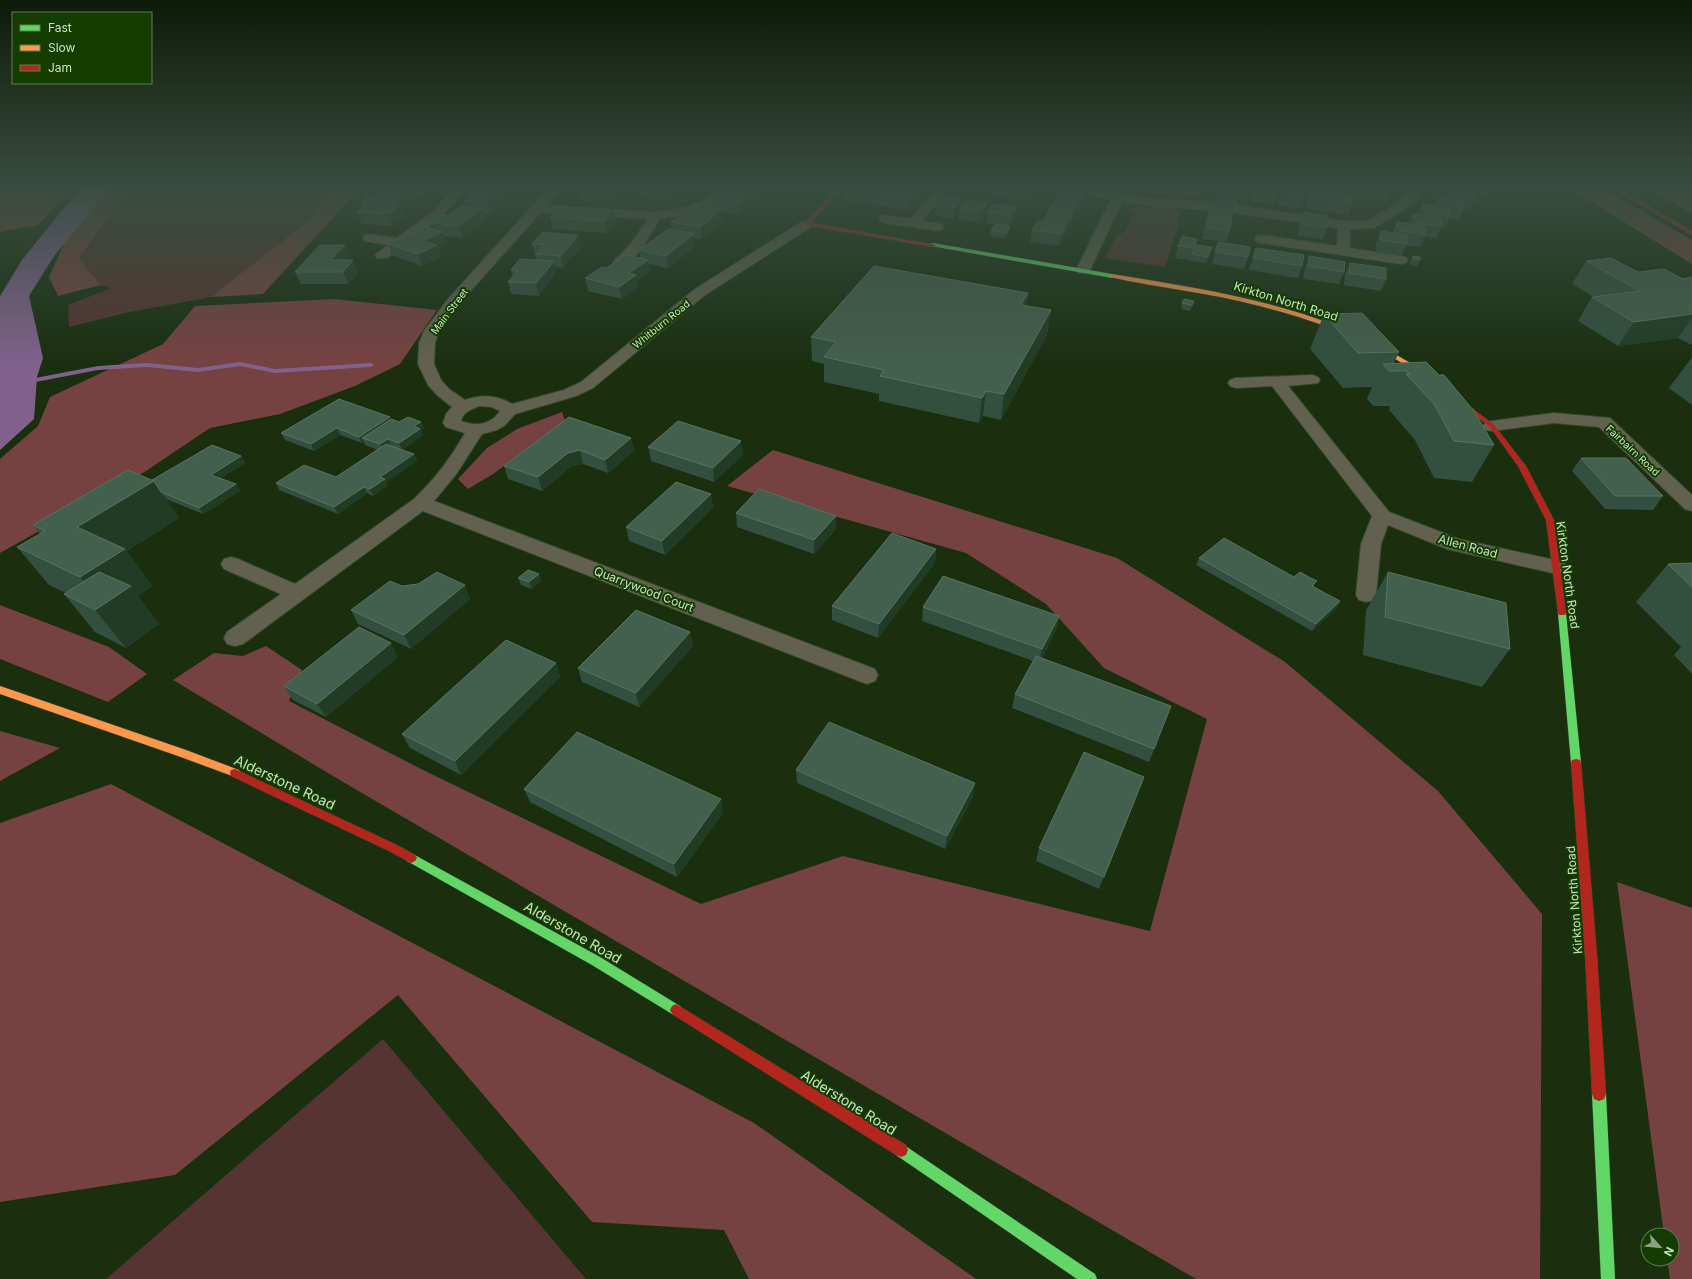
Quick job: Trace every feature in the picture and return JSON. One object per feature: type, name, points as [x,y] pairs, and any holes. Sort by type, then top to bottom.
[{"type":"main road","name":"Kirkton North Road","points":[[931,245],[1226,295],[1273,307],[1318,321],[1360,338],[1393,355],[1438,382],[1492,426],[1522,466],[1550,520],[1568,661],[1591,954],[1608,1279]]},
{"type":"main road","name":"Alderstone Road","points":[[0,690],[182,753],[245,777],[393,848],[616,973],[875,1133],[1090,1279]]},
{"type":"street","points":[[382,254],[394,245]]},
{"type":"street","name":"Main Street","points":[[463,407],[443,392],[434,382],[426,364],[427,343],[432,331],[453,302],[505,245]]},
{"type":"street","points":[[620,262],[638,245]]},
{"type":"street","name":"Whitburn Road","points":[[509,410],[570,393],[587,385],[700,292],[774,245]]},
{"type":"street","points":[[1083,270],[1095,245]]},
{"type":"street","points":[[1300,245],[1401,260]]},
{"type":"street","points":[[1343,245],[1343,251]]},
{"type":"street","points":[[615,248],[634,250]]},
{"type":"street","points":[[1236,383],[1312,380]]},
{"type":"street","points":[[1276,381],[1382,516],[1371,544],[1366,595]]},
{"type":"street","points":[[478,401],[492,401],[503,404],[509,410],[505,418],[491,427],[475,431],[461,428],[452,423],[454,414],[463,407],[478,401]]},
{"type":"street","name":"Fairbairn Road","points":[[1492,426],[1554,418],[1604,422],[1692,505]]},
{"type":"street","points":[[235,638],[421,503],[437,487],[459,459],[475,431]]},
{"type":"street","name":"Quarrywood Court","points":[[421,503],[868,675]]},
{"type":"street","name":"Allen Road","points":[[1382,516],[1454,544],[1557,567]]},
{"type":"street","points":[[232,564],[297,593]]},
{"type":"shaded area","points":[[34,245],[63,245],[54,256],[29,296],[43,358],[37,377],[34,419],[0,450],[0,296],[22,260]]},
{"type":"shaded area","points":[[64,245],[89,245],[79,259],[101,285],[58,296],[49,277]]},
{"type":"shaded area","points":[[89,245],[278,245],[212,297],[129,312],[69,327],[68,305],[111,288],[101,285],[79,260]]},
{"type":"shaded area","points":[[278,245],[308,245],[263,294],[212,297]]},
{"type":"shaded area","points":[[1112,245],[1172,245],[1165,267],[1105,258]]},
{"type":"shaded area","points":[[1661,245],[1692,245],[1692,264]]},
{"type":"shaded area","points":[[334,299],[437,310],[400,364],[355,386],[280,414],[210,428],[146,471],[0,553],[0,459],[38,426],[50,397],[163,344],[195,306]]},
{"type":"shaded area","points":[[562,412],[565,421],[493,474],[468,489],[458,479],[487,448],[517,429]]},
{"type":"shaded area","points":[[773,450],[1117,558],[1285,662],[1438,791],[1542,914],[1540,1279],[1196,1279],[343,782],[173,680],[214,653],[243,656],[266,646],[302,670],[289,701],[423,770],[701,904],[843,856],[1150,931],[1207,719],[1104,668],[1046,604],[966,553],[727,486]]},
{"type":"shaded area","points":[[0,605],[109,647],[147,674],[108,702],[0,659]]},
{"type":"shaded area","points":[[0,731],[60,748],[0,781]]},
{"type":"shaded area","points":[[111,784],[754,1123],[976,1279],[749,1279],[724,1230],[592,1222],[398,995],[175,1175],[0,1202],[0,823]]},
{"type":"shaded area","points":[[1617,882],[1692,908],[1692,1279],[1670,1279],[1668,1267],[1680,1267],[1680,1227],[1663,1227]]},
{"type":"shaded area","points":[[383,1039],[586,1279],[106,1279]]},
{"type":"building","points":[[320,245],[345,245],[331,260],[353,260],[343,272],[295,272]]},
{"type":"building","points":[[390,245],[437,245],[418,254]]},
{"type":"building","points":[[540,245],[570,245],[561,256],[536,254],[544,245]]},
{"type":"building","points":[[646,245],[680,245],[666,256],[639,250]]},
{"type":"building","points":[[1179,245],[1195,245],[1194,248],[1178,246]]},
{"type":"building","points":[[1196,245],[1212,247],[1208,257],[1192,254]]},
{"type":"building","points":[[1217,245],[1235,245],[1250,247],[1248,257],[1215,252]]},
{"type":"building","points":[[1256,248],[1304,255],[1302,266],[1253,258]]},
{"type":"building","points":[[626,255],[648,260],[629,273],[636,275],[619,287],[585,278],[602,267],[606,268]]},
{"type":"building","points":[[1309,256],[1345,262],[1344,272],[1308,266]]},
{"type":"building","points":[[1413,256],[1420,257],[1420,260],[1413,259]]},
{"type":"building","points":[[1611,258],[1638,272],[1664,269],[1683,279],[1692,277],[1692,314],[1634,322],[1592,297],[1640,291],[1586,261]]},
{"type":"building","points":[[520,259],[554,261],[536,283],[508,282],[518,270],[511,270]]},
{"type":"building","points":[[1350,263],[1386,268],[1386,279],[1349,273]]},
{"type":"building","points":[[874,266],[1028,293],[1021,305],[1051,310],[1004,394],[986,391],[982,398],[880,376],[884,370],[824,357],[836,342],[811,337]]},
{"type":"building","points":[[1184,299],[1194,301],[1192,305],[1182,303]]},
{"type":"building","points":[[1362,313],[1399,352],[1358,353],[1324,314]]},
{"type":"building","points":[[1426,362],[1439,375],[1444,375],[1474,411],[1494,445],[1454,441],[1434,404],[1406,374],[1410,374],[1406,371],[1389,371],[1383,364]]},
{"type":"building","points":[[339,399],[390,417],[359,437],[337,428],[311,444],[281,433]]},
{"type":"building","points":[[408,417],[421,422],[414,426],[420,429],[399,443],[388,439],[380,444],[362,438],[391,419],[399,422]]},
{"type":"building","points":[[569,417],[631,438],[605,460],[580,450],[568,453],[538,477],[504,466]]},
{"type":"building","points":[[678,421],[741,441],[713,468],[648,447]]},
{"type":"building","points":[[386,444],[414,454],[380,477],[385,479],[370,489],[364,487],[334,507],[276,483],[304,465],[336,477]]},
{"type":"building","points":[[212,445],[241,456],[211,475],[236,484],[199,508],[161,492],[152,480]]},
{"type":"building","points":[[1581,458],[1626,458],[1663,496],[1615,496]]},
{"type":"building","points":[[128,470],[154,481],[77,527],[125,549],[80,577],[17,547],[45,531],[33,525]]},
{"type":"building","points":[[676,482],[711,494],[662,541],[626,527]]},
{"type":"building","points":[[759,489],[836,516],[814,540],[736,513]]},
{"type":"building","points":[[892,533],[936,549],[879,624],[832,606]]},
{"type":"building","points":[[1224,538],[1294,577],[1300,572],[1317,581],[1312,586],[1340,601],[1316,624],[1199,558]]},
{"type":"building","points":[[1692,563],[1692,587],[1668,564]]},
{"type":"building","points":[[528,570],[539,574],[529,582],[518,578]]},
{"type":"building","points":[[99,572],[131,586],[95,610],[64,594]]},
{"type":"building","points":[[437,572],[465,585],[404,635],[351,610],[390,581],[402,586],[418,584]]},
{"type":"building","points":[[1388,572],[1506,603],[1510,649],[1385,617]]},
{"type":"building","points":[[943,576],[1059,616],[1042,649],[923,607]]},
{"type":"building","points":[[636,610],[690,632],[636,693],[578,668]]},
{"type":"building","points":[[359,627],[391,643],[317,704],[284,686]]},
{"type":"building","points":[[506,640],[556,663],[455,761],[402,734]]},
{"type":"building","points":[[1036,656],[1171,706],[1154,749],[1015,694]]},
{"type":"building","points":[[829,722],[975,783],[947,836],[796,770]]},
{"type":"building","points":[[577,732],[721,799],[674,864],[524,789]]},
{"type":"building","points":[[1084,752],[1144,777],[1104,877],[1039,848]]},
{"type":"waterway","points":[[25,382],[98,368],[147,365],[198,370],[240,364],[275,371],[371,365]]},
{"type":"traffic: fast","points":[[933,245],[1112,276]]},
{"type":"traffic: fast","points":[[1562,613],[1576,763]]},
{"type":"traffic: fast","points":[[411,858],[596,961],[676,1010]]},
{"type":"traffic: fast","points":[[1599,1094],[1608,1279]]},
{"type":"traffic: fast","points":[[901,1150],[1090,1279]]},
{"type":"traffic: slow","points":[[1112,276],[1207,292],[1268,306],[1299,315],[1369,342],[1433,380]]},
{"type":"traffic: slow","points":[[0,690],[182,753],[235,773]]},
{"type":"traffic: jam","points":[[1433,380],[1492,426],[1522,466],[1550,520],[1562,613]]},
{"type":"traffic: jam","points":[[1576,763],[1591,955],[1599,1094]]},
{"type":"traffic: jam","points":[[235,773],[411,858]]},
{"type":"traffic: jam","points":[[676,1010],[901,1150]]}]
